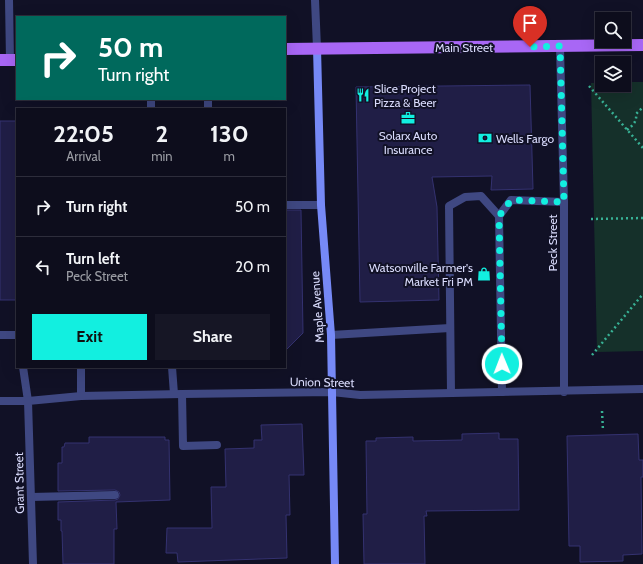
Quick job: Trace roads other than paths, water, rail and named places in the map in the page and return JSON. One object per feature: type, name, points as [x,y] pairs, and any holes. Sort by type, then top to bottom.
[{"type":"main road","name":"Main Street","points":[[286,49],[643,45]]},
{"type":"street","points":[[9,0],[9,60]]},
{"type":"street","points":[[315,0],[317,48]]},
{"type":"street","name":"Peck Street","points":[[560,46],[564,202],[564,392]]},
{"type":"street","name":"Maple Avenue","points":[[317,48],[321,205],[331,335],[335,564]]},
{"type":"street","points":[[451,393],[449,206],[465,197],[481,196],[499,216]]},
{"type":"street","points":[[502,392],[499,216],[511,200],[564,202]]},
{"type":"street","points":[[286,205],[321,205]]},
{"type":"street","points":[[331,335],[450,328]]},
{"type":"street","points":[[0,335],[16,335]]},
{"type":"street","name":"Grant Street","points":[[23,368],[28,401],[33,564]]},
{"type":"street","points":[[81,368],[81,396]]},
{"type":"street","points":[[172,368],[178,394],[183,446],[217,446]]},
{"type":"street","name":"Union Street","points":[[0,401],[28,401],[81,396],[178,394],[332,392],[360,395],[564,392],[643,389]]},
{"type":"street","points":[[31,497],[115,495]]},
{"type":"place","name":"Slice Project Pizza & Beer","points":[[363,95]]},
{"type":"place","name":"Solarx Auto Insurance","points":[[408,118]]},
{"type":"place","name":"Wells Fargo","points":[[485,138]]},
{"type":"place","name":"Watsonville Farmer's Market Fri PM","points":[[484,274]]}]
